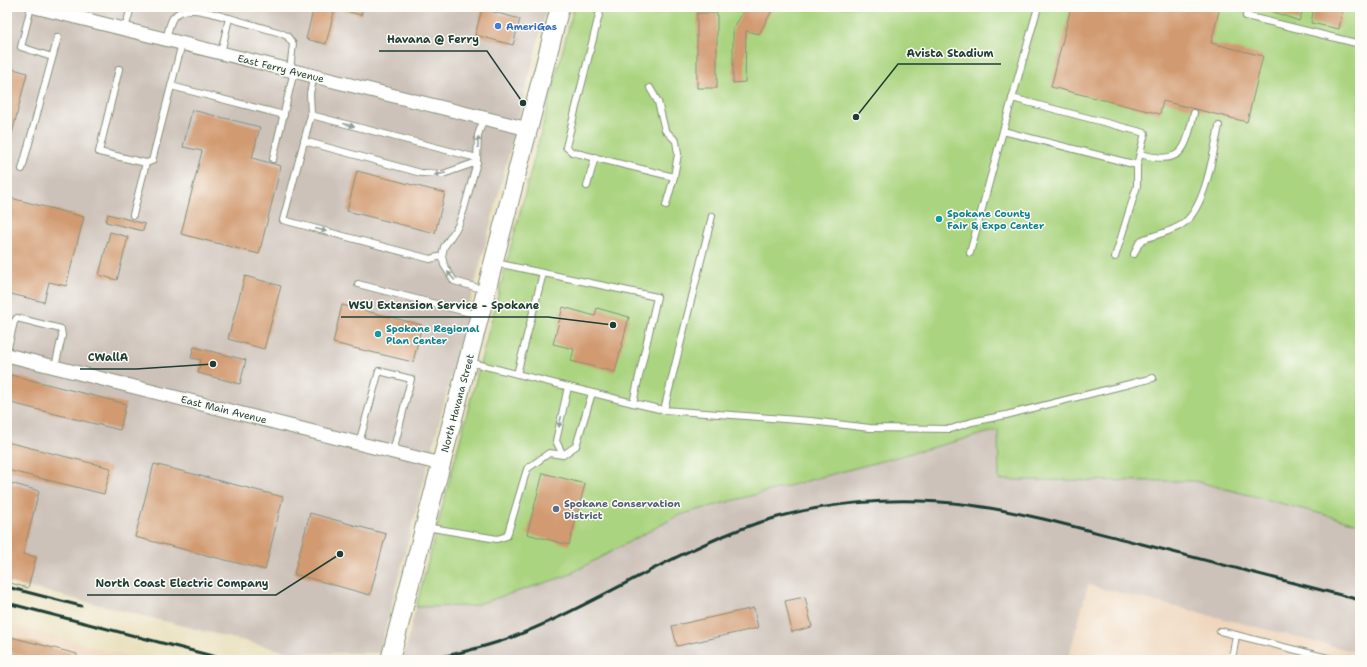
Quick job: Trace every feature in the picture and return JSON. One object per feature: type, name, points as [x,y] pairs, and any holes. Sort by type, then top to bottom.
[{"type":"street","name":"East Ferry Avenue","points":[[35,7],[77,15],[125,29],[528,129]]},
{"type":"street","name":"North Havana Street","points":[[390,660],[560,7]]},
{"type":"street","name":"East Main Avenue","points":[[7,354],[441,464]]},
{"type":"lane","points":[[31,7],[21,48],[52,57]]},
{"type":"lane","points":[[125,29],[131,7]]},
{"type":"lane","points":[[601,7],[566,143],[568,150],[674,177]]},
{"type":"lane","points":[[970,253],[1038,7]]},
{"type":"lane","points":[[1248,7],[1246,16],[1360,44]]},
{"type":"lane","points":[[166,39],[172,19],[182,11],[195,11],[229,18],[287,36],[293,44],[292,71],[284,114],[273,159]]},
{"type":"lane","points":[[221,53],[229,18]]},
{"type":"lane","points":[[22,169],[58,37]]},
{"type":"lane","points":[[119,69],[99,152],[146,164],[152,162],[182,43]]},
{"type":"lane","points":[[314,76],[310,93],[311,115],[283,220],[430,258],[442,256]]},
{"type":"lane","points":[[171,86],[284,114]]},
{"type":"lane","points":[[650,88],[658,102],[665,130],[676,141],[678,154],[674,177],[666,205]]},
{"type":"lane","points":[[1012,98],[1145,133],[1137,165],[1137,186],[1115,257]]},
{"type":"lane","points":[[1140,154],[1156,159],[1176,155],[1183,150],[1194,113]]},
{"type":"lane","points":[[311,115],[477,160]]},
{"type":"lane","points":[[484,118],[478,135],[477,160],[464,209],[458,226],[444,247],[442,256],[446,269],[454,280],[486,290]]},
{"type":"lane","points":[[1134,254],[1139,243],[1144,239],[1184,224],[1193,215],[1205,182],[1219,126]]},
{"type":"lane","points":[[1003,131],[1137,165]]},
{"type":"lane","points":[[304,141],[421,174],[443,174],[477,160]]},
{"type":"lane","points":[[587,186],[595,157]]},
{"type":"lane","points":[[133,214],[146,164]]},
{"type":"lane","points":[[664,410],[712,216]]},
{"type":"lane","points":[[493,262],[657,297],[633,403]]},
{"type":"lane","points":[[517,374],[543,273]]},
{"type":"lane","points":[[358,284],[480,316]]},
{"type":"lane","points":[[7,351],[14,322],[17,318],[61,329],[62,336],[55,367]]},
{"type":"lane","points":[[468,362],[664,410],[811,421],[870,428],[951,429],[972,422],[1006,415],[1153,378]]},
{"type":"lane","points":[[360,443],[379,371],[411,379],[392,452]]},
{"type":"lane","points":[[563,455],[556,441],[568,387]]},
{"type":"lane","points":[[425,527],[502,538],[507,536],[527,469],[549,453],[563,455],[576,446],[592,393]]},
{"type":"lane","points":[[1220,631],[1336,660]]},
{"type":"lane","points":[[1232,660],[1236,635]]},
{"type":"shaded area","points":[[7,7],[547,7],[379,653],[292,653],[7,582]]},
{"type":"shaded area","points":[[998,430],[999,480],[1195,481],[1360,524],[1360,653],[1088,585],[1068,660],[403,660],[416,607],[472,606],[566,576],[679,515]]},
{"type":"shaded area","points":[[1088,585],[1360,653],[1360,660],[1068,660]]},
{"type":"shaded area","points":[[7,624],[143,660],[7,660]]},
{"type":"green space","name":"Spokane County Fair & Expo Center","points":[[574,7],[1360,7],[1360,524],[1195,481],[999,480],[998,430],[679,515],[566,576],[472,606],[416,607]]},
{"type":"building","points":[[314,7],[363,7],[361,15],[335,8],[326,44],[306,39]]},
{"type":"building","points":[[746,7],[774,7],[759,34],[746,31],[745,82],[733,83],[733,29]]},
{"type":"building","points":[[1071,7],[1220,7],[1211,43],[1263,56],[1247,122],[1163,101],[1160,114],[1051,87]]},
{"type":"building","points":[[1272,7],[1304,7],[1299,21],[1271,11]]},
{"type":"building","points":[[1314,7],[1343,7],[1339,29],[1311,23]]},
{"type":"building","points":[[482,9],[520,19],[513,45],[475,35]]},
{"type":"building","points":[[697,13],[717,13],[717,88],[697,88]]},
{"type":"building","points":[[7,67],[27,73],[11,138],[7,137]]},
{"type":"building","points":[[192,110],[260,127],[252,158],[281,166],[259,254],[181,234],[202,151],[183,147]]},
{"type":"building","points":[[357,171],[445,193],[435,233],[347,211]]},
{"type":"building","points":[[7,197],[84,217],[66,286],[49,282],[44,302],[7,293]]},
{"type":"building","points":[[108,214],[145,224],[143,231],[106,222]]},
{"type":"building","points":[[110,232],[128,237],[117,280],[99,275]]},
{"type":"building","points":[[245,276],[281,286],[264,349],[228,339]]},
{"type":"building","name":"Spokane Regional Plan Center","points":[[342,305],[422,325],[413,362],[333,343]]},
{"type":"building","points":[[563,307],[595,316],[597,308],[629,317],[615,372],[571,361],[574,349],[553,344]]},
{"type":"building","points":[[194,347],[246,360],[240,384],[198,373],[201,360],[191,358]]},
{"type":"building","points":[[7,374],[126,404],[120,430],[7,402]]},
{"type":"building","points":[[7,442],[111,468],[104,494],[7,470]]},
{"type":"building","points":[[154,464],[283,497],[265,570],[135,537]]},
{"type":"building","name":"Spokane Conservation District","points":[[543,473],[585,484],[569,545],[527,534]]},
{"type":"building","points":[[7,482],[39,491],[23,554],[36,557],[28,588],[7,582]]},
{"type":"building","points":[[310,513],[386,534],[370,595],[294,574]]},
{"type":"building","points":[[805,597],[812,627],[792,632],[785,601]]},
{"type":"building","points":[[754,608],[758,628],[677,646],[672,626]]},
{"type":"building","points":[[7,636],[77,654],[76,660],[37,660],[7,652]]},
{"type":"railway","points":[[428,660],[470,650],[513,637],[573,610],[691,550],[752,525],[805,510],[888,501],[943,502],[1013,512],[1360,600]]},
{"type":"railway","points":[[7,587],[81,606]]},
{"type":"railway","points":[[7,603],[228,660]]},
{"type":"place","name":"AmeriGas","points":[[498,26]]},
{"type":"place","name":"Havana @ Ferry","points":[[523,103]]},
{"type":"place","name":"Avista Stadium","points":[[856,117]]},
{"type":"place","name":"Spokane County Fair & Expo Center","points":[[939,219]]},
{"type":"place","name":"WSU Extension Service - Spokane","points":[[613,325]]},
{"type":"place","name":"Spokane Regional Plan Center","points":[[378,334]]},
{"type":"place","name":"CWallA","points":[[213,364]]},
{"type":"place","name":"Spokane Conservation District","points":[[556,509]]},
{"type":"place","name":"North Coast Electric Company","points":[[340,554]]}]
